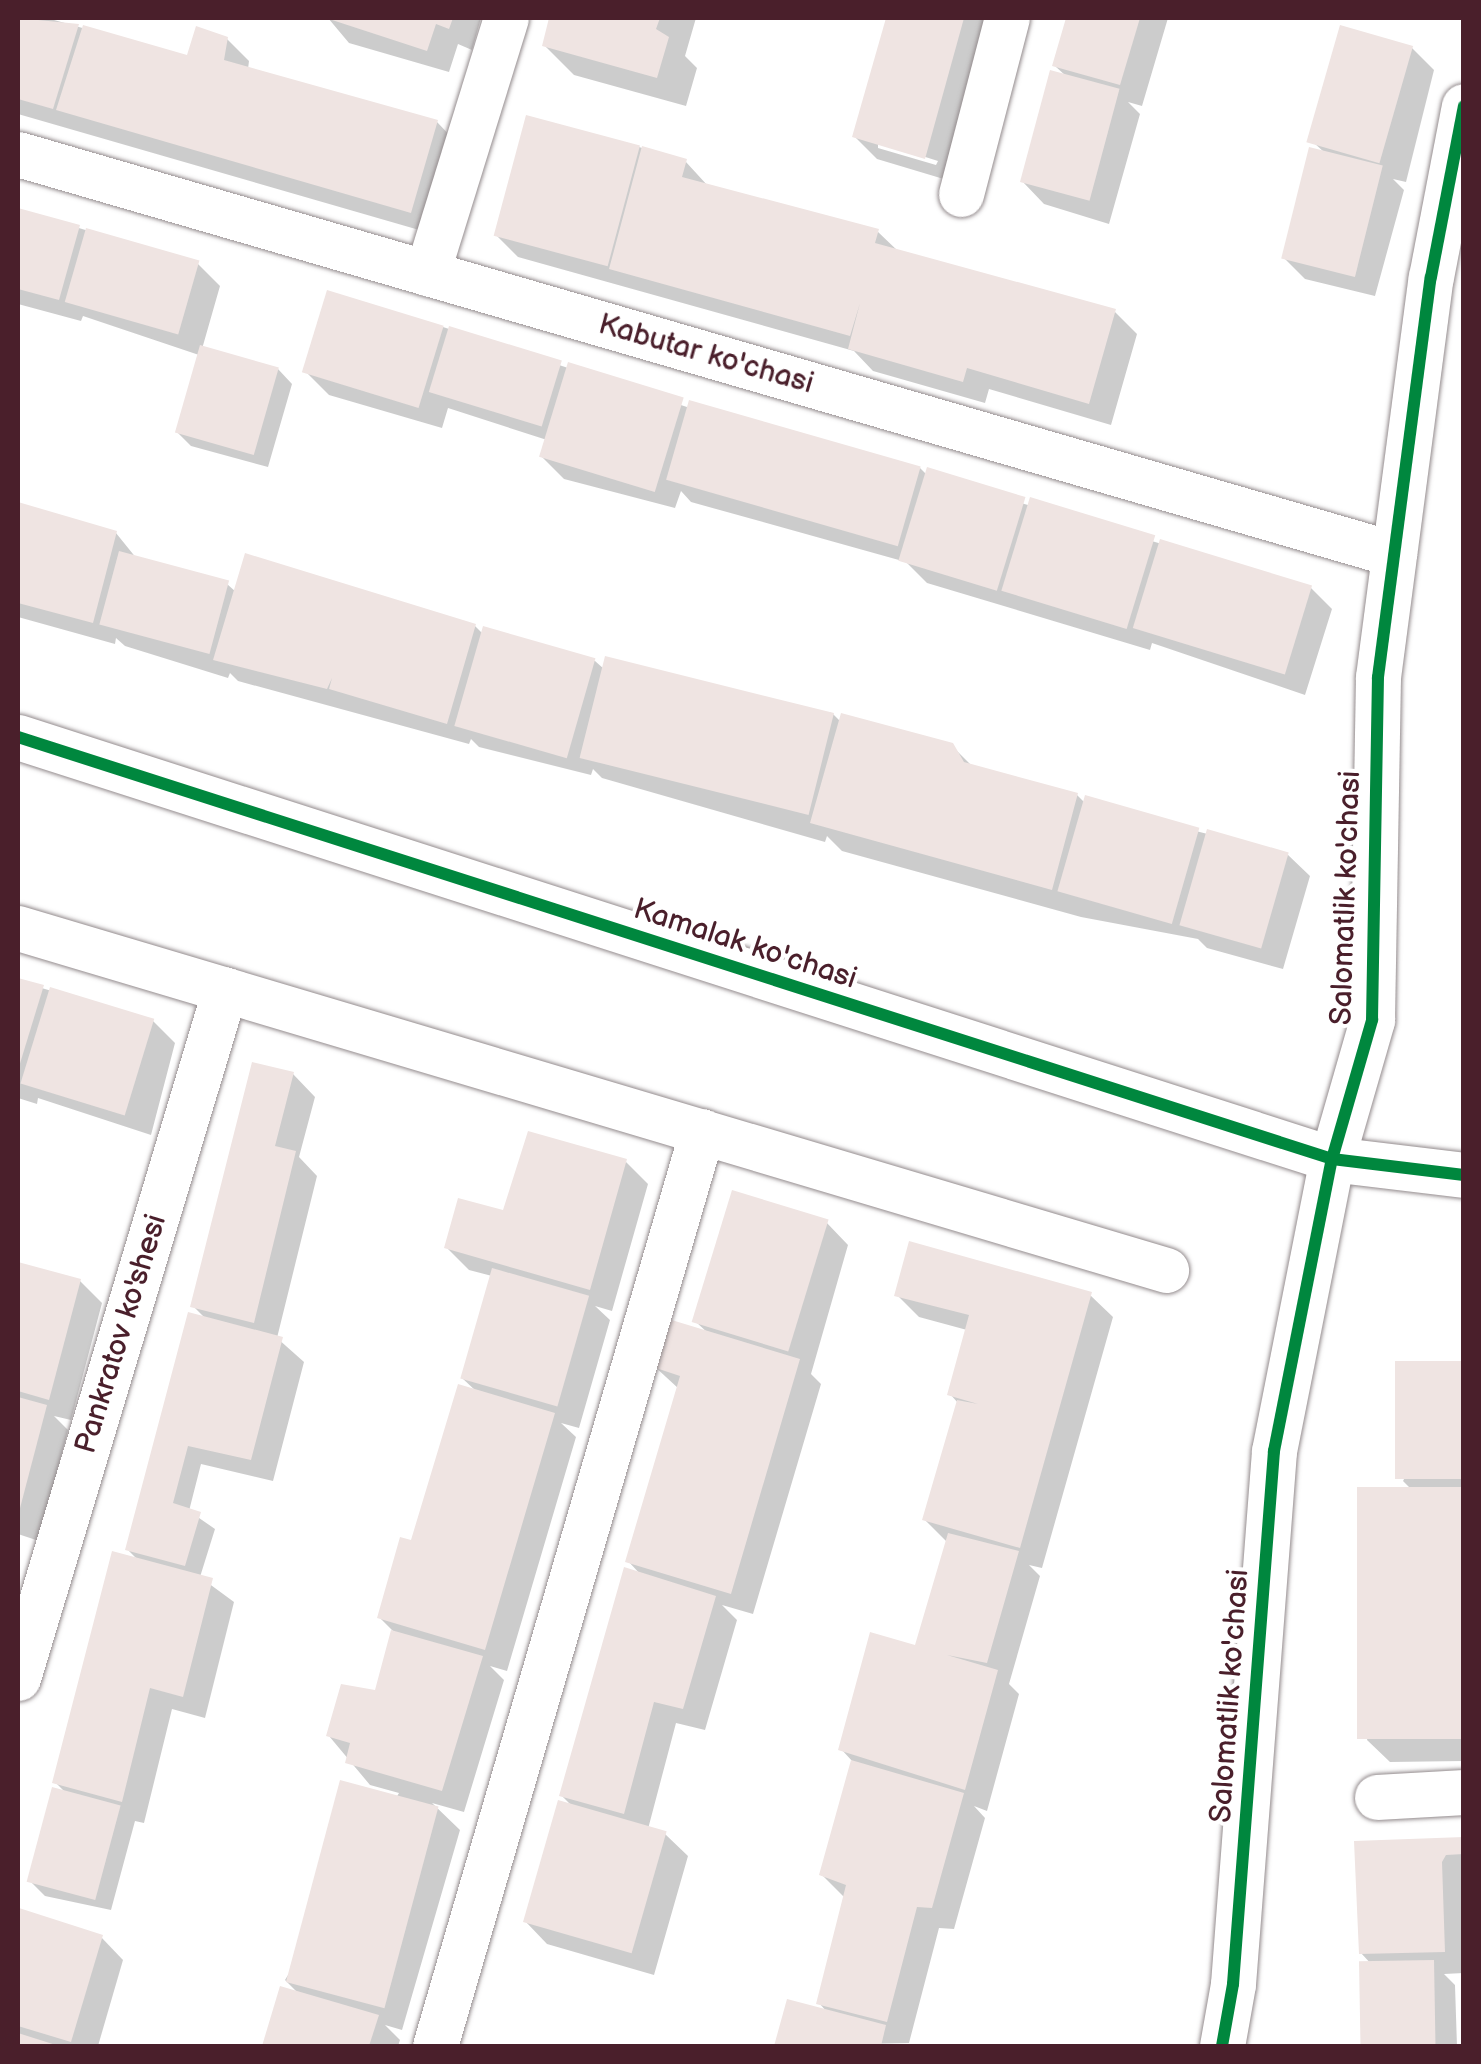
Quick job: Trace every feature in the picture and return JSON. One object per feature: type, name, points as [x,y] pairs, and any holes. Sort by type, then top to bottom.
[{"type":"street","points":[[427,273],[506,18]]},
{"type":"street","points":[[962,194],[1008,18]]},
{"type":"street","name":"Salomatlik ko'chasi","points":[[1222,2046],[1234,1984],[1274,1451],[1332,1159],[1372,1020],[1378,677],[1394,554],[1447,280],[1464,106]]},
{"type":"street","name":"Kabutar ko'chasi","points":[[18,154],[1394,554]]},
{"type":"street","name":"Kamalak ko'chasi","points":[[18,737],[1332,1159],[1464,1174]]},
{"type":"street","points":[[18,928],[1166,1270]]},
{"type":"street","name":"Pankratov ko'shesi","points":[[18,1678],[224,990]]},
{"type":"street","points":[[435,2046],[702,1131]]},
{"type":"street","points":[[1377,1797],[1464,1792]]},
{"type":"building","points":[[18,18],[79,24],[53,109],[18,99]]},
{"type":"building","points":[[326,18],[453,18],[449,29],[436,24],[427,51]]},
{"type":"building","points":[[549,18],[660,18],[656,29],[669,37],[657,78],[542,46]]},
{"type":"building","points":[[886,18],[964,18],[925,159],[852,137]]},
{"type":"building","points":[[1066,18],[1140,18],[1120,85],[1052,66]]},
{"type":"building","points":[[83,25],[187,55],[196,26],[228,37],[224,60],[438,120],[411,213],[56,110]]},
{"type":"building","points":[[1340,25],[1413,46],[1379,163],[1306,142]]},
{"type":"building","points":[[1050,70],[1120,89],[1090,201],[1020,182]]},
{"type":"building","points":[[526,115],[640,146],[608,266],[494,236]]},
{"type":"building","points":[[642,146],[687,159],[682,177],[879,229],[875,243],[1116,309],[1089,404],[967,368],[963,382],[848,349],[860,303],[850,336],[609,269]]},
{"type":"building","points":[[1309,147],[1383,165],[1355,277],[1281,259]]},
{"type":"building","points":[[18,208],[80,225],[59,300],[18,289]]},
{"type":"building","points":[[86,228],[199,261],[178,335],[65,302]]},
{"type":"building","points":[[327,290],[444,326],[419,408],[302,372]]},
{"type":"building","points":[[449,326],[562,360],[542,426],[429,392]]},
{"type":"building","points":[[200,345],[279,368],[254,455],[175,432]]},
{"type":"building","points":[[568,362],[684,397],[655,492],[539,457]]},
{"type":"building","points":[[689,400],[921,466],[898,546],[666,480]]},
{"type":"building","points":[[927,467],[1025,497],[997,591],[898,561]]},
{"type":"building","points":[[1030,497],[1155,535],[1127,629],[1001,591]]},
{"type":"building","points":[[18,502],[117,531],[93,623],[18,603]]},
{"type":"building","points":[[1160,539],[1312,585],[1285,674],[1133,628]]},
{"type":"building","points":[[119,551],[229,581],[209,654],[99,624]]},
{"type":"building","points":[[245,553],[476,624],[447,724],[329,689],[332,678],[327,689],[213,660]]},
{"type":"building","points":[[483,626],[595,658],[567,758],[454,726]]},
{"type":"building","points":[[605,656],[834,713],[809,815],[580,758]]},
{"type":"building","points":[[841,713],[953,743],[964,762],[1078,793],[1052,890],[810,823]]},
{"type":"building","points":[[1085,795],[1199,828],[1172,924],[1057,891]]},
{"type":"building","points":[[1207,829],[1289,852],[1261,949],[1179,925]]},
{"type":"building","points":[[18,978],[44,985],[18,1070]]},
{"type":"building","points":[[50,987],[154,1019],[125,1115],[20,1084]]},
{"type":"building","points":[[252,1062],[294,1072],[275,1146],[296,1151],[254,1323],[190,1307]]},
{"type":"building","points":[[528,1131],[627,1159],[590,1290],[444,1248],[458,1198],[503,1210]]},
{"type":"building","points":[[732,1190],[829,1220],[788,1351],[692,1322]]},
{"type":"building","points":[[909,1241],[1092,1292],[1020,1548],[922,1520],[957,1400],[978,1404],[947,1395],[969,1315],[894,1296]]},
{"type":"building","points":[[18,1262],[81,1279],[49,1400],[18,1391]]},
{"type":"building","points":[[492,1268],[589,1296],[557,1406],[460,1379]]},
{"type":"building","points":[[188,1312],[283,1337],[251,1460],[188,1446],[173,1503],[201,1512],[185,1566],[125,1550]]},
{"type":"building","points":[[665,1318],[800,1359],[731,1594],[625,1562],[680,1376],[650,1366]]},
{"type":"building","points":[[1395,1361],[1464,1361],[1464,1479],[1395,1479]]},
{"type":"building","points":[[458,1384],[555,1413],[485,1650],[377,1618],[400,1537],[411,1540]]},
{"type":"building","points":[[18,1397],[47,1405],[19,1512],[18,1512]]},
{"type":"building","points":[[1357,1487],[1464,1487],[1464,1739],[1357,1739]]},
{"type":"building","points":[[948,1533],[1019,1551],[987,1663],[947,1655],[998,1670],[965,1790],[838,1750],[870,1632],[915,1645]]},
{"type":"building","points":[[112,1551],[213,1578],[183,1697],[150,1688],[122,1802],[52,1783]]},
{"type":"building","points":[[624,1567],[716,1596],[683,1709],[654,1702],[624,1814],[559,1796]]},
{"type":"building","points":[[391,1630],[483,1656],[442,1791],[345,1763],[350,1743],[326,1736],[341,1684],[375,1690]]},
{"type":"building","points":[[851,1760],[964,1793],[932,1908],[917,1907],[887,2022],[816,2004],[846,1885],[819,1875]]},
{"type":"building","points":[[340,1780],[439,1806],[384,2008],[286,1982]]},
{"type":"building","points":[[52,1787],[121,1805],[95,1900],[27,1882]]},
{"type":"building","points":[[558,1800],[667,1831],[632,1953],[523,1922]]},
{"type":"building","points":[[1464,1837],[1464,1854],[1446,1855],[1442,1862],[1445,1952],[1359,1954],[1354,1841]]},
{"type":"building","points":[[19,1908],[103,1935],[71,2042],[18,2026]]},
{"type":"building","points":[[1434,1960],[1436,2046],[1360,2046],[1359,1961]]},
{"type":"building","points":[[280,1986],[379,2015],[369,2046],[262,2046]]},
{"type":"building","points":[[787,1999],[886,2025],[881,2046],[774,2046]]},
{"type":"building","points":[[18,2033],[59,2046],[18,2046]]},
{"type":"cycle path","points":[[1222,2046],[1233,1984],[1274,1451],[1332,1159],[1372,1020],[1378,677],[1431,277],[1464,106]]},
{"type":"cycle path","points":[[18,737],[1332,1159],[1464,1175]]}]
